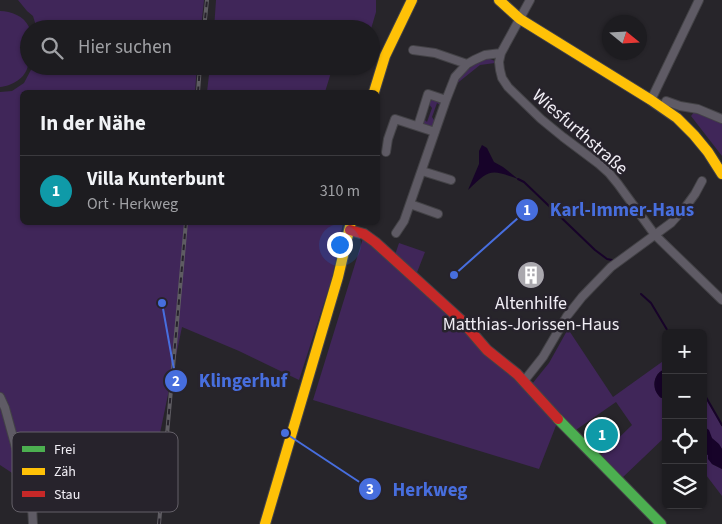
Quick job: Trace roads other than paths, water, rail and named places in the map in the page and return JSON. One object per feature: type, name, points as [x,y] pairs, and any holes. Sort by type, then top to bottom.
[{"type":"main road","points":[[380,70],[412,0]]},
{"type":"main road","points":[[499,0],[520,18],[677,118],[711,155],[722,174]]},
{"type":"main road","points":[[374,90],[378,75]]},
{"type":"main road","points":[[265,524],[338,277],[350,226],[374,242],[462,321],[487,350],[524,381],[570,432],[661,524]]},
{"type":"street","points":[[396,232],[404,221],[446,100],[456,77],[467,64],[485,55],[501,52],[530,0]]},
{"type":"street","points":[[651,100],[699,0]]},
{"type":"street","points":[[413,50],[435,54],[467,64]]},
{"type":"street","name":"Wiesfurthstraße","points":[[501,52],[500,70],[502,78],[508,87],[562,137],[599,164],[618,184],[655,235],[722,300]]},
{"type":"street","points":[[418,126],[428,94],[446,100]]},
{"type":"street","points":[[666,101],[698,109],[722,119]]},
{"type":"street","points":[[386,152],[395,119],[435,132]]},
{"type":"street","points":[[422,171],[451,180]]},
{"type":"street","points":[[524,381],[543,357],[582,297],[614,265],[671,223],[687,205],[702,181]]},
{"type":"street","points":[[410,204],[438,214]]},
{"type":"street","points":[[0,397],[12,433]]},
{"type":"waterway","points":[[518,179],[524,182],[595,250],[607,259],[612,260]]},
{"type":"waterway","points":[[641,294],[651,303],[667,329]]},
{"type":"waterway","points":[[707,399],[722,425]]},
{"type":"railway","points":[[205,20],[207,0]]},
{"type":"railway","points":[[198,90],[199,75]]},
{"type":"railway","points":[[167,432],[186,225]]},
{"type":"railway","points":[[159,524],[160,512]]},
{"type":"place","name":"Karl-Immer-Haus","points":[[454,275]]},
{"type":"place","name":"Altenhilfe Matthias-Jorissen-Haus","points":[[531,275]]},
{"type":"place","name":"Klingerhuf","points":[[162,303]]},
{"type":"place","name":"Herkweg","points":[[285,433]]},
{"type":"place","name":"Villa Kunterbunt","points":[[602,435]]}]
